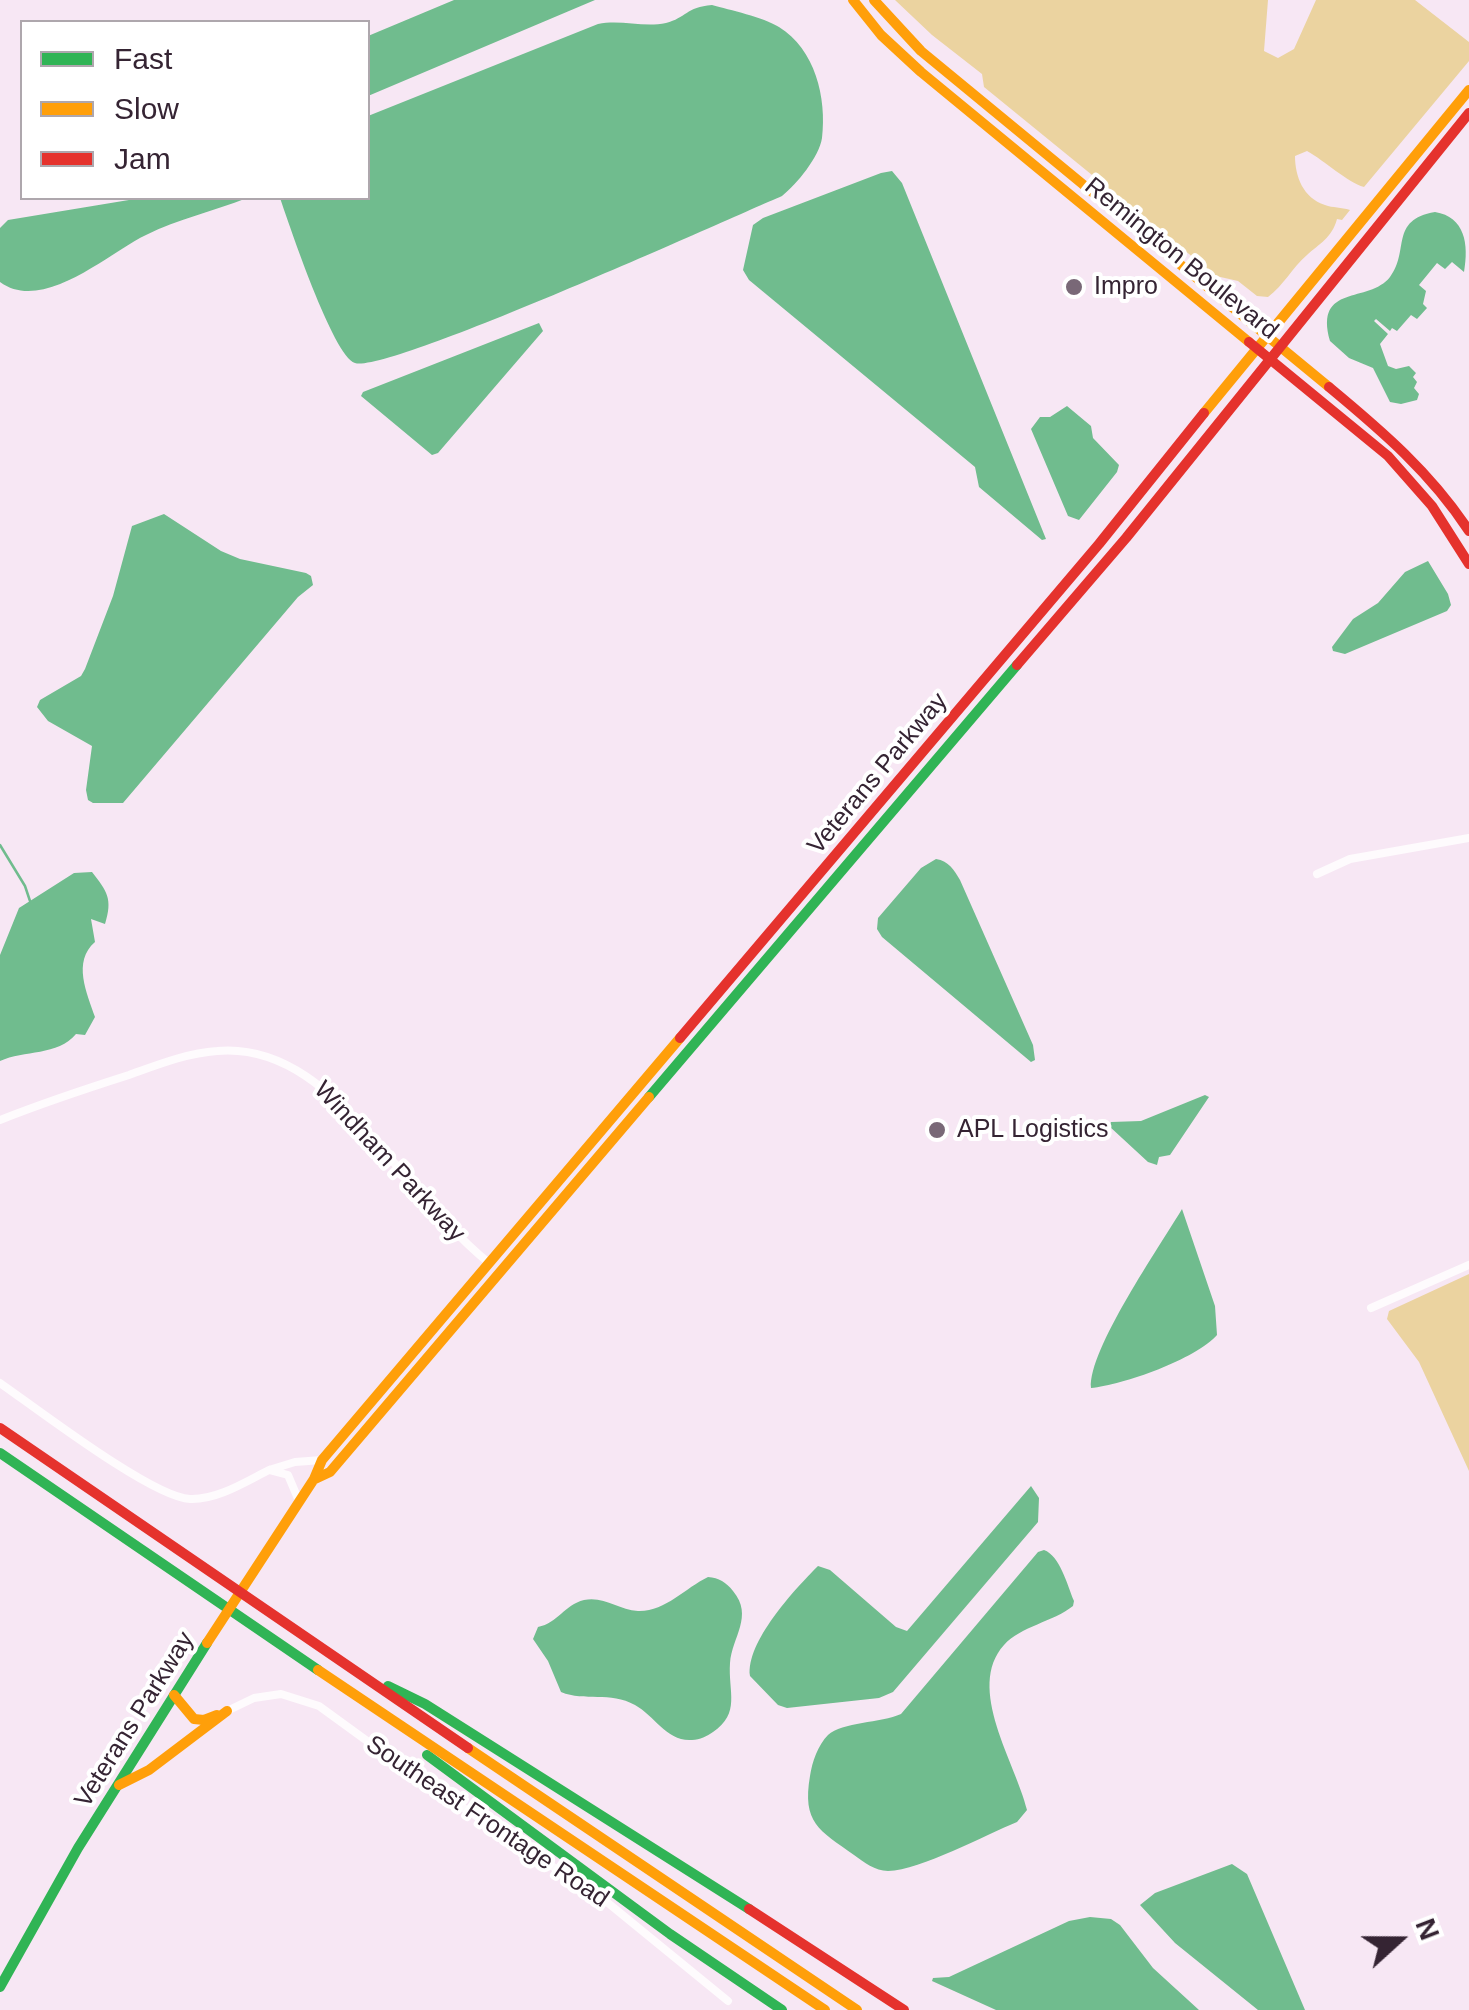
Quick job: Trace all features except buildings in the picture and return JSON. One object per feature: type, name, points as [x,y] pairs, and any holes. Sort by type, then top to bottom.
[{"type":"main road","name":"Remington Boulevard","points":[[853,0],[881,35],[921,72],[1388,456],[1432,506],[1469,564]]},
{"type":"main road","name":"Remington Boulevard","points":[[874,0],[921,51],[1396,442],[1443,492],[1469,531]]},
{"type":"main road","name":"Veterans Parkway","points":[[0,1987],[78,1848],[264,1552],[314,1480],[322,1460],[1099,544],[1256,346],[1469,90]]},
{"type":"main road","name":"Veterans Parkway","points":[[314,1480],[330,1472],[418,1373],[812,911],[1126,538],[1469,113]]},
{"type":"main road","points":[[0,1428],[858,2010]]},
{"type":"main road","points":[[0,1453],[825,2010]]},
{"type":"main road","points":[[342,1663],[424,1704],[747,1906],[904,2010]]},
{"type":"main road","points":[[332,1680],[479,1796],[782,2010]]},
{"type":"main road","points":[[174,1695],[190,1716],[199,1720],[228,1711]]},
{"type":"main road","points":[[118,1786],[150,1770],[228,1711]]},
{"type":"street","points":[[1317,874],[1350,859],[1469,838]]},
{"type":"street","name":"Windham Parkway","points":[[0,1120],[67,1093],[184,1056],[218,1050],[251,1052],[280,1060],[310,1078],[344,1108],[444,1222],[489,1263]]},
{"type":"street","points":[[1370,1308],[1469,1265]]},
{"type":"street","points":[[0,1383],[132,1474],[188,1500],[212,1496],[295,1462],[322,1460]]},
{"type":"street","points":[[269,1470],[288,1476],[300,1501]]},
{"type":"street","name":"Southeast Frontage Road","points":[[228,1711],[254,1698],[280,1694],[319,1706],[418,1778],[608,1904],[728,2001]]},
{"type":"shaded area","points":[[454,0],[595,0],[370,95],[370,35]]},
{"type":"shaded area","points":[[895,0],[1268,0],[1264,51],[1278,58],[1294,49],[1316,0],[1415,0],[1469,42],[1469,61],[1364,187],[1307,151],[1295,156],[1299,178],[1311,197],[1325,205],[1350,210],[1342,220],[1337,219],[1328,236],[1274,292],[1268,297],[1257,296],[1238,281],[1216,276],[984,87],[982,74]]},
{"type":"shaded area","points":[[712,5],[779,27],[810,61],[820,91],[822,138],[812,162],[788,191],[632,262],[428,345],[380,360],[355,363],[346,355],[313,288],[281,200],[370,200],[370,115],[598,24],[666,23]]},
{"type":"shaded area","points":[[892,171],[902,183],[1046,539],[1042,540],[979,487],[975,467],[749,280],[743,270],[753,225],[763,218]]},
{"type":"shaded area","points":[[129,200],[241,200],[158,229],[76,277],[36,291],[17,290],[0,282],[0,228],[8,220]]},
{"type":"shaded area","points":[[1435,212],[1453,220],[1463,233],[1464,272],[1452,262],[1445,269],[1437,263],[1419,285],[1426,291],[1423,304],[1427,308],[1417,319],[1411,315],[1397,331],[1374,321],[1388,334],[1380,344],[1388,366],[1409,366],[1416,373],[1413,377],[1417,382],[1417,400],[1390,402],[1373,368],[1349,358],[1330,341],[1330,310],[1336,302],[1381,285],[1390,277],[1406,229],[1421,216]]},
{"type":"shaded area","points":[[539,323],[543,331],[438,453],[432,455],[361,396],[363,392]]},
{"type":"shaded area","points":[[1067,406],[1091,426],[1093,438],[1119,465],[1079,520],[1068,516],[1031,429],[1040,417],[1050,417]]},
{"type":"shaded area","points":[[164,514],[221,551],[306,573],[313,585],[298,597],[123,803],[93,803],[86,790],[92,746],[48,721],[37,707],[40,700],[81,676],[85,669],[113,596],[132,526]]},
{"type":"shaded area","points":[[1428,561],[1448,594],[1451,605],[1447,611],[1345,654],[1333,651],[1353,619],[1378,603],[1405,572]]},
{"type":"shaded area","points":[[936,859],[948,864],[960,880],[1033,1045],[1035,1060],[1031,1062],[877,929],[878,918],[921,868]]},
{"type":"shaded area","points":[[92,872],[108,902],[105,924],[91,919],[95,942],[84,959],[85,988],[95,1017],[85,1035],[76,1034],[60,1046],[0,1061],[0,955],[19,908],[74,873]]},
{"type":"shaded area","points":[[1205,1095],[1209,1097],[1170,1155],[1159,1157],[1157,1165],[1148,1162],[1109,1126],[1111,1122],[1141,1121]]},
{"type":"shaded area","points":[[1182,1209],[1215,1306],[1217,1335],[1193,1353],[1158,1369],[1091,1388],[1093,1371],[1113,1324]]},
{"type":"shaded area","points":[[1469,1274],[1469,1471],[1419,1362],[1387,1319],[1389,1311]]},
{"type":"shaded area","points":[[1031,1486],[1039,1498],[1038,1522],[893,1692],[879,1698],[787,1708],[778,1705],[750,1676],[751,1662],[763,1633],[818,1566],[830,1570],[896,1627],[907,1631]]},
{"type":"shaded area","points":[[1044,1550],[1062,1571],[1073,1606],[1004,1645],[993,1663],[990,1682],[997,1726],[1027,1810],[1017,1822],[918,1865],[888,1871],[870,1866],[823,1831],[811,1815],[808,1792],[818,1749],[834,1731],[901,1714],[1038,1552]]},
{"type":"shaded area","points":[[708,1577],[728,1585],[742,1609],[730,1663],[730,1709],[722,1725],[706,1736],[683,1740],[626,1701],[561,1692],[533,1639],[538,1627],[584,1600],[638,1611],[657,1608]]},
{"type":"shaded area","points":[[1232,1864],[1247,1874],[1305,2010],[1258,2010],[1175,1943],[1140,1905],[1155,1893]]},
{"type":"shaded area","points":[[1111,1919],[1120,1925],[1153,1968],[1199,2010],[996,2010],[932,1981],[949,1977],[1069,1921]]},
{"type":"waterway","points":[[0,845],[30,901]]},
{"type":"traffic: fast","points":[[649,1097],[1017,665]]},
{"type":"traffic: fast","points":[[0,1453],[318,1670]]},
{"type":"traffic: fast","points":[[0,1987],[78,1848],[207,1643]]},
{"type":"traffic: fast","points":[[388,1686],[425,1704],[749,1909]]},
{"type":"traffic: fast","points":[[427,1755],[670,1934],[782,2010]]},
{"type":"traffic: slow","points":[[853,0],[881,35],[921,72],[1249,342]]},
{"type":"traffic: slow","points":[[874,0],[921,51],[1329,387]]},
{"type":"traffic: slow","points":[[1204,413],[1469,90]]},
{"type":"traffic: slow","points":[[207,1643],[314,1479],[322,1460],[680,1038]]},
{"type":"traffic: slow","points":[[315,1479],[330,1472],[649,1097]]},
{"type":"traffic: slow","points":[[318,1670],[825,2010]]},
{"type":"traffic: slow","points":[[174,1695],[194,1719],[217,1715]]},
{"type":"traffic: slow","points":[[119,1785],[149,1770],[227,1711]]},
{"type":"traffic: slow","points":[[468,1748],[857,2010]]},
{"type":"traffic: jam","points":[[1017,665],[1126,538],[1469,113]]},
{"type":"traffic: jam","points":[[1249,342],[1388,456],[1432,506],[1469,564]]},
{"type":"traffic: jam","points":[[1329,387],[1422,472],[1469,531]]},
{"type":"traffic: jam","points":[[680,1038],[1099,544],[1204,413]]},
{"type":"traffic: jam","points":[[0,1428],[468,1748]]},
{"type":"traffic: jam","points":[[749,1909],[904,2010]]},
{"type":"place","name":"Impro","points":[[1074,287]]},
{"type":"place","name":"APL Logistics","points":[[937,1130]]}]
